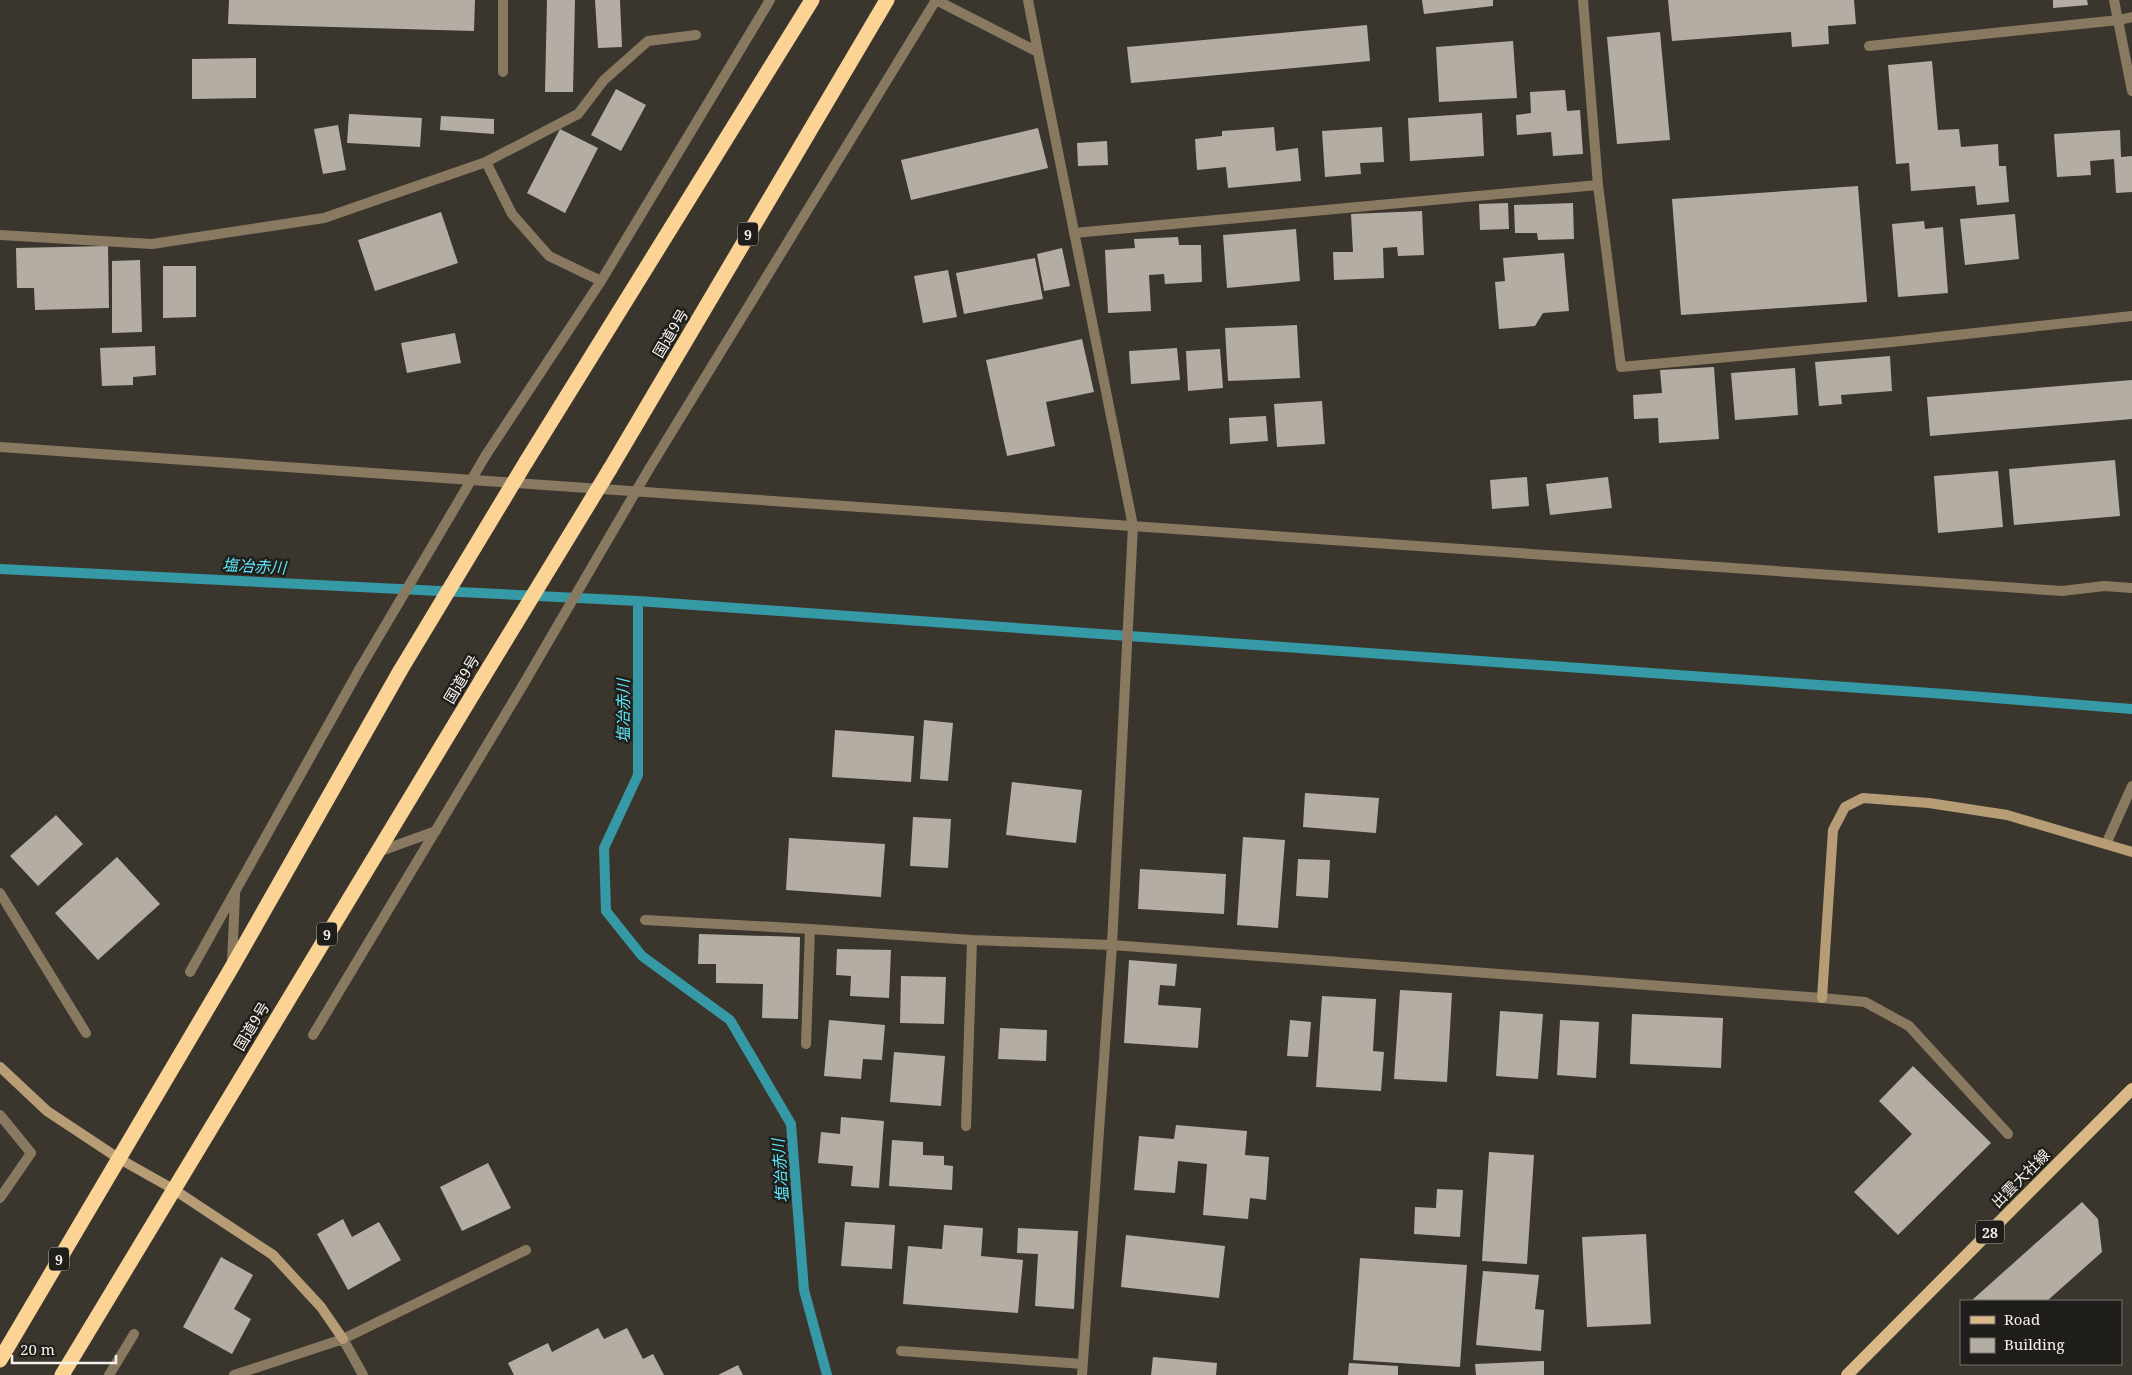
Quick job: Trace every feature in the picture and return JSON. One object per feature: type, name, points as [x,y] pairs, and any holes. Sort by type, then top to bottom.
[{"type":"highway","name":"9","points":[[0,1360],[232,967],[400,671],[526,462],[812,0]]},
{"type":"highway","name":"国道9号","points":[[62,1375],[610,468],[887,0]]},
{"type":"main road","name":"出雲大社線","points":[[1847,1375],[2132,1089]]},
{"type":"street","points":[[502,72],[504,0]]},
{"type":"street","points":[[190,972],[359,670],[486,455],[600,281],[770,0]]},
{"type":"street","points":[[313,1035],[523,685],[649,468],[936,0],[1038,52]]},
{"type":"street","points":[[901,1351],[1083,1370],[1112,945],[1133,526],[1028,0]]},
{"type":"street","points":[[1583,0],[1598,185],[1621,367],[1892,342],[2132,316]]},
{"type":"street","points":[[2114,0],[2132,91]]},
{"type":"street","points":[[1869,46],[2119,20],[2132,17]]},
{"type":"street","points":[[0,235],[152,244],[324,218],[486,162],[578,114],[604,80],[648,42],[696,35]]},
{"type":"street","points":[[486,162],[512,214],[549,256],[600,281]]},
{"type":"street","points":[[1074,233],[1598,185]]},
{"type":"street","points":[[0,447],[2062,591],[2104,586],[2132,588]]},
{"type":"street","points":[[2106,844],[2132,786]]},
{"type":"street","points":[[1822,998],[1833,830],[1845,807],[1863,798],[1929,803],[2007,815],[2132,852]]},
{"type":"street","points":[[377,852],[436,831]]},
{"type":"street","points":[[0,893],[86,1033]]},
{"type":"street","points":[[232,967],[235,893]]},
{"type":"street","points":[[645,920],[810,928],[972,940],[1112,945],[1865,1002],[1909,1026],[2008,1134]]},
{"type":"street","points":[[806,1044],[810,928]]},
{"type":"street","points":[[966,1126],[972,940]]},
{"type":"street","points":[[0,1067],[47,1110],[118,1158],[173,1189],[273,1255],[321,1307],[364,1375]]},
{"type":"street","points":[[0,1115],[31,1153],[0,1198]]},
{"type":"street","points":[[234,1375],[342,1339],[526,1250]]},
{"type":"street","points":[[109,1375],[134,1334]]},
{"type":"building","points":[[229,0],[475,0],[474,31],[228,24]]},
{"type":"building","points":[[547,0],[575,0],[573,92],[545,92]]},
{"type":"building","points":[[595,0],[620,0],[622,47],[598,48]]},
{"type":"building","points":[[1422,0],[1493,0],[1493,6],[1424,14]]},
{"type":"building","points":[[1668,0],[1854,0],[1856,24],[1828,26],[1829,44],[1792,47],[1791,32],[1672,41]]},
{"type":"building","points":[[2053,0],[2087,0],[2088,5],[2053,8]]},
{"type":"building","points":[[1367,25],[1370,61],[1131,83],[1127,47]]},
{"type":"building","points":[[1660,32],[1670,140],[1617,144],[1607,37]]},
{"type":"building","points":[[1513,41],[1517,98],[1439,102],[1436,47]]},
{"type":"building","points":[[256,58],[256,98],[192,99],[192,59]]},
{"type":"building","points":[[1932,61],[1938,130],[1959,129],[1961,147],[1998,144],[1999,166],[2006,166],[2009,202],[1977,205],[1975,186],[1911,191],[1909,163],[1896,164],[1888,65]]},
{"type":"building","points":[[616,89],[646,105],[621,151],[591,135]]},
{"type":"building","points":[[1565,90],[1567,111],[1580,110],[1583,154],[1553,156],[1551,132],[1517,135],[1516,115],[1531,113],[1530,92]]},
{"type":"building","points":[[1482,113],[1484,156],[1410,161],[1408,118]]},
{"type":"building","points":[[349,114],[422,118],[420,147],[347,143]]},
{"type":"building","points":[[441,116],[494,119],[494,134],[440,130]]},
{"type":"building","points":[[338,125],[346,170],[323,174],[314,129]]},
{"type":"building","points":[[1274,127],[1276,151],[1298,148],[1301,181],[1228,188],[1226,167],[1197,170],[1195,139],[1222,136],[1222,131]]},
{"type":"building","points":[[1382,127],[1384,162],[1360,163],[1361,174],[1325,177],[1322,131]]},
{"type":"building","points":[[1038,128],[1048,168],[911,200],[901,160]]},
{"type":"building","points":[[560,129],[598,148],[565,213],[527,193]]},
{"type":"building","points":[[2120,130],[2121,157],[2132,156],[2132,192],[2116,193],[2114,159],[2090,161],[2091,175],[2057,177],[2054,134]]},
{"type":"building","points":[[1107,141],[1108,165],[1078,166],[1077,143]]},
{"type":"building","points":[[1858,186],[1867,302],[1681,315],[1672,199]]},
{"type":"building","points":[[1508,203],[1509,229],[1480,230],[1479,204]]},
{"type":"building","points":[[1573,203],[1574,239],[1538,240],[1537,233],[1515,233],[1514,205]]},
{"type":"building","points":[[1422,211],[1424,255],[1398,256],[1397,247],[1383,248],[1384,278],[1334,280],[1333,252],[1353,252],[1351,214]]},
{"type":"building","points":[[441,212],[458,263],[375,291],[358,240]]},
{"type":"building","points":[[2015,214],[2019,259],[1965,265],[1960,219]]},
{"type":"building","points":[[1924,221],[1925,229],[1943,227],[1948,293],[1898,297],[1892,224]]},
{"type":"building","points":[[1296,229],[1300,281],[1227,288],[1223,235]]},
{"type":"building","points":[[1178,237],[1179,245],[1201,245],[1202,282],[1165,284],[1164,274],[1149,275],[1151,311],[1108,313],[1105,250],[1135,248],[1134,239]]},
{"type":"building","points":[[108,246],[109,308],[35,310],[34,288],[17,288],[16,248]]},
{"type":"building","points":[[1062,248],[1070,286],[1044,291],[1037,254]]},
{"type":"building","points":[[1564,253],[1569,311],[1543,313],[1535,326],[1499,329],[1495,282],[1505,281],[1503,258]]},
{"type":"building","points":[[1035,258],[1043,299],[964,314],[956,273]]},
{"type":"building","points":[[140,260],[142,332],[112,333],[112,261]]},
{"type":"building","points":[[163,266],[196,266],[196,317],[163,318]]},
{"type":"building","points":[[948,270],[957,317],[923,323],[914,276]]},
{"type":"building","points":[[1297,325],[1300,378],[1228,381],[1225,328]]},
{"type":"building","points":[[455,333],[461,363],[407,373],[401,343]]},
{"type":"building","points":[[1082,339],[1094,392],[1046,402],[1055,446],[1007,456],[986,360]]},
{"type":"building","points":[[155,346],[156,375],[133,377],[133,385],[102,386],[100,348]]},
{"type":"building","points":[[1177,348],[1180,380],[1131,384],[1129,351]]},
{"type":"building","points":[[1220,349],[1223,388],[1188,391],[1186,351]]},
{"type":"building","points":[[1890,356],[1892,391],[1841,395],[1842,404],[1819,406],[1815,362]]},
{"type":"building","points":[[1714,367],[1719,439],[1659,443],[1658,418],[1634,419],[1633,395],[1662,393],[1660,370]]},
{"type":"building","points":[[1795,368],[1798,415],[1735,420],[1731,373]]},
{"type":"building","points":[[2132,380],[2132,419],[1930,436],[1927,397]]},
{"type":"building","points":[[1322,401],[1325,444],[1277,447],[1274,404]]},
{"type":"building","points":[[1266,416],[1268,441],[1230,444],[1229,418]]},
{"type":"building","points":[[2115,460],[2120,516],[2014,525],[2009,469]]},
{"type":"building","points":[[1998,471],[2003,527],[1938,533],[1934,476]]},
{"type":"building","points":[[1527,477],[1529,506],[1492,509],[1490,480]]},
{"type":"building","points":[[1608,477],[1612,508],[1550,515],[1546,484]]},
{"type":"building","points":[[924,720],[953,723],[948,781],[920,779]]},
{"type":"building","points":[[835,730],[914,736],[911,782],[832,777]]},
{"type":"building","points":[[1012,782],[1082,790],[1076,843],[1006,835]]},
{"type":"building","points":[[1305,793],[1379,798],[1376,833],[1303,827]]},
{"type":"building","points":[[56,815],[83,844],[38,886],[10,856]]},
{"type":"building","points":[[913,817],[951,819],[948,868],[910,866]]},
{"type":"building","points":[[1243,837],[1285,840],[1278,928],[1237,925]]},
{"type":"building","points":[[789,838],[885,844],[881,897],[786,890]]},
{"type":"building","points":[[117,857],[160,904],[98,960],[55,913]]},
{"type":"building","points":[[1298,859],[1330,860],[1328,898],[1296,896]]},
{"type":"building","points":[[1140,869],[1226,874],[1224,914],[1138,909]]},
{"type":"building","points":[[699,934],[800,937],[798,1019],[762,1018],[763,984],[716,983],[716,964],[698,964]]},
{"type":"building","points":[[837,949],[891,950],[889,998],[850,996],[851,976],[836,975]]},
{"type":"building","points":[[1129,960],[1177,964],[1175,986],[1160,985],[1158,1005],[1201,1008],[1198,1048],[1124,1043]]},
{"type":"building","points":[[901,976],[946,977],[944,1024],[900,1023]]},
{"type":"building","points":[[1400,990],[1452,993],[1447,1082],[1394,1079]]},
{"type":"building","points":[[1322,996],[1376,999],[1373,1051],[1384,1052],[1381,1091],[1316,1087]]},
{"type":"building","points":[[1500,1011],[1543,1014],[1538,1079],[1496,1076]]},
{"type":"building","points":[[1632,1014],[1723,1018],[1721,1068],[1630,1064]]},
{"type":"building","points":[[829,1020],[885,1025],[882,1060],[863,1059],[861,1079],[824,1076]]},
{"type":"building","points":[[1290,1020],[1311,1022],[1308,1057],[1287,1056]]},
{"type":"building","points":[[1560,1020],[1599,1022],[1596,1078],[1557,1075]]},
{"type":"building","points":[[1000,1028],[1047,1030],[1046,1061],[998,1059]]},
{"type":"building","points":[[894,1052],[945,1056],[941,1106],[890,1102]]},
{"type":"building","points":[[1913,1066],[1991,1143],[1898,1235],[1854,1192],[1912,1134],[1879,1101]]},
{"type":"building","points":[[841,1117],[884,1121],[879,1188],[851,1186],[853,1166],[818,1163],[821,1132],[840,1134]]},
{"type":"building","points":[[1176,1125],[1247,1131],[1245,1155],[1269,1157],[1266,1200],[1250,1198],[1248,1219],[1203,1215],[1207,1164],[1178,1161],[1175,1193],[1134,1190],[1139,1136],[1174,1139]]},
{"type":"building","points":[[892,1140],[923,1142],[923,1155],[944,1156],[944,1165],[953,1166],[952,1190],[889,1186]]},
{"type":"building","points":[[1489,1152],[1534,1155],[1527,1264],[1482,1261]]},
{"type":"building","points":[[488,1163],[511,1208],[462,1231],[440,1187]]},
{"type":"building","points":[[1437,1189],[1463,1190],[1460,1237],[1414,1234],[1415,1207],[1436,1208]]},
{"type":"building","points":[[2082,1202],[2098,1219],[2102,1252],[2048,1300],[1972,1300]]},
{"type":"building","points":[[343,1219],[352,1237],[379,1222],[401,1260],[348,1290],[317,1234]]},
{"type":"building","points":[[845,1222],[895,1225],[892,1269],[841,1266]]},
{"type":"building","points":[[944,1225],[983,1228],[981,1256],[1023,1260],[1018,1313],[903,1304],[908,1246],[942,1249]]},
{"type":"building","points":[[1018,1228],[1078,1231],[1074,1309],[1035,1306],[1038,1254],[1017,1253]]},
{"type":"building","points":[[1646,1234],[1651,1324],[1587,1327],[1582,1237]]},
{"type":"building","points":[[1126,1235],[1225,1246],[1219,1298],[1121,1287]]},
{"type":"building","points":[[221,1257],[253,1275],[234,1309],[251,1319],[232,1354],[183,1327]]},
{"type":"building","points":[[1360,1258],[1467,1265],[1460,1367],[1353,1360]]},
{"type":"building","points":[[1483,1271],[1539,1275],[1535,1309],[1544,1310],[1541,1351],[1476,1345]]},
{"type":"building","points":[[598,1328],[604,1339],[627,1328],[643,1359],[653,1354],[664,1375],[514,1375],[508,1363],[548,1343],[552,1352]]},
{"type":"building","points":[[1153,1357],[1217,1363],[1216,1375],[1151,1375]]},
{"type":"building","points":[[1544,1361],[1544,1375],[1476,1375],[1475,1364]]},
{"type":"building","points":[[1349,1363],[1398,1366],[1398,1375],[1348,1375]]},
{"type":"building","points":[[738,1365],[743,1375],[718,1375]]},
{"type":"waterway","name":"塩冶赤川","points":[[0,569],[638,601],[638,775],[604,848],[606,911],[642,956],[730,1020],[791,1124],[804,1290],[827,1375]]},
{"type":"waterway","points":[[638,601],[2132,709]]}]
